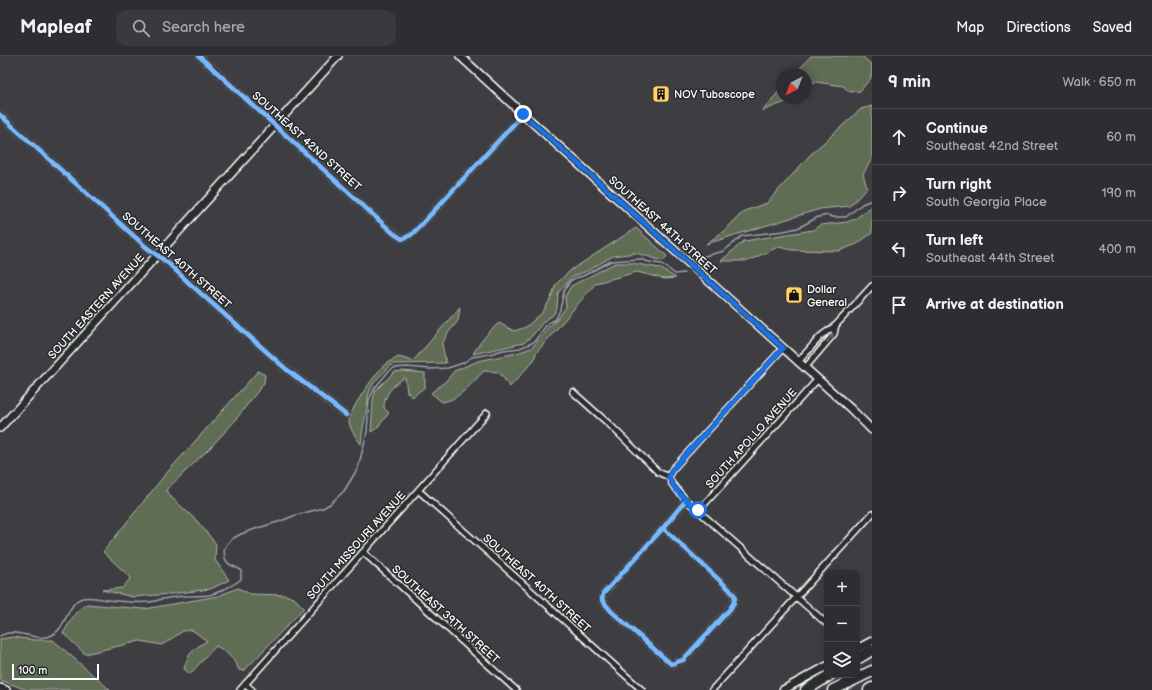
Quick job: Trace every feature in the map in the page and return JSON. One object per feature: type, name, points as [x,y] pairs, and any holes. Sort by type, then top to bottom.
[{"type":"highway","points":[[860,657],[872,650]]},
{"type":"highway","points":[[833,690],[872,671]]},
{"type":"highway","points":[[806,690],[825,678]]},
{"type":"main road","name":"SOUTH EASTERN AVENUE","points":[[0,428],[338,56]]},
{"type":"main road","name":"SOUTHEAST 44TH STREET","points":[[460,56],[818,379],[872,430]]},
{"type":"main road","name":"SOUTHEAST 44TH STREET","points":[[851,409],[872,426]]},
{"type":"main road","points":[[860,647],[872,641]]},
{"type":"main road","points":[[783,690],[824,668]]},
{"type":"main road","points":[[0,688],[6,690]]},
{"type":"street","name":"SOUTHEAST 42ND STREET","points":[[199,56],[388,228],[402,239],[411,235],[416,230],[523,114]]},
{"type":"street","name":"SOUTHEAST 40TH STREET","points":[[0,115],[146,247],[168,263],[188,283],[286,369],[346,415]]},
{"type":"street","points":[[798,362],[821,336],[836,325],[872,286]]},
{"type":"street","points":[[805,368],[834,334],[836,325]]},
{"type":"street","points":[[783,348],[671,471],[669,477],[672,484],[686,500],[824,621]]},
{"type":"street","name":"SOUTH APOLLO AVENUE","points":[[698,510],[818,379]]},
{"type":"street","points":[[573,392],[610,425],[658,472],[669,477]]},
{"type":"street","name":"SOUTH MISSOURI AVENUE","points":[[240,690],[487,414]]},
{"type":"street","name":"SOUTHEAST 40TH STREET","points":[[419,491],[642,690]]},
{"type":"street","points":[[663,528],[735,596],[734,602],[730,609],[683,660],[671,664],[611,611],[602,600],[603,594],[663,528],[686,500]]},
{"type":"street","points":[[712,690],[872,514]]},
{"type":"street","name":"SOUTHEAST 39TH STREET","points":[[363,552],[516,690]]},
{"type":"street","points":[[245,684],[252,690]]},
{"type":"green space","points":[[811,56],[862,56],[872,65],[871,78],[860,91],[850,92],[843,86],[816,82],[812,83],[812,68],[800,68]]},
{"type":"green space","points":[[776,95],[776,104],[780,104],[762,111]]},
{"type":"green space","points":[[872,106],[872,159],[863,174],[867,188],[850,206],[820,209],[706,244],[725,230],[744,211],[767,203],[811,154],[861,109]]},
{"type":"green space","points":[[872,206],[872,233],[857,244],[839,251],[792,250],[778,247],[748,261],[721,261],[744,241],[813,230],[820,225],[847,222],[855,219]]},
{"type":"green space","points":[[636,228],[667,256],[663,261],[636,253],[613,256],[587,271],[572,277],[558,293],[557,309],[552,316],[544,321],[532,336],[524,343],[473,354],[484,337],[499,323],[514,331],[526,327],[543,312],[551,298],[556,284],[571,270]]},
{"type":"green space","points":[[615,263],[632,263],[660,268],[676,278],[665,279],[637,272],[596,283],[536,353],[534,360],[510,387],[499,372],[484,371],[465,390],[448,401],[442,402],[431,393],[447,380],[454,371],[478,361],[517,353],[531,348],[549,326],[556,321],[566,307],[565,297],[571,286]]},
{"type":"green space","points":[[460,307],[458,321],[448,333],[442,344],[446,363],[393,364],[373,385],[368,397],[361,444],[349,422],[357,402],[368,385],[383,366],[391,361],[399,357],[413,361]]},
{"type":"green space","points":[[258,371],[265,375],[264,383],[233,423],[209,449],[166,490],[171,497],[197,521],[216,544],[215,560],[229,580],[211,589],[133,597],[102,590],[122,588],[131,578],[103,552],[164,476]]},
{"type":"green space","points":[[403,371],[425,373],[425,387],[412,397],[407,392],[405,377],[397,383],[390,390],[384,403],[384,408],[389,413],[377,428],[371,432],[375,391],[394,372]]},
{"type":"green space","points":[[238,588],[250,594],[286,595],[295,599],[304,608],[244,671],[239,670],[230,656],[216,646],[190,674],[184,669],[189,655],[198,646],[207,641],[192,630],[183,631],[162,645],[140,641],[85,654],[63,633],[76,613],[87,604],[144,609],[218,596]]},
{"type":"green space","points":[[13,637],[34,640],[53,640],[110,690],[27,690],[0,680],[0,639]]},
{"type":"waterway","points":[[697,258],[724,251],[742,236],[798,228],[818,217],[828,215],[832,217],[846,217],[862,204],[872,200]]},
{"type":"waterway","points":[[0,636],[6,633],[18,633],[37,637],[50,636],[56,633],[60,628],[73,604],[83,598],[151,602],[165,598],[209,595],[230,586],[241,579],[241,570],[229,564],[225,559],[224,550],[232,539],[241,534],[296,515],[323,508],[330,504],[344,491],[358,468],[367,432],[369,400],[374,389],[388,372],[394,368],[407,367],[430,369],[448,368],[463,363],[472,357],[520,348],[534,342],[548,323],[555,320],[560,310],[564,291],[570,281],[583,276],[611,261],[640,259],[662,264],[675,274],[684,273]]},
{"type":"cycle path","points":[[199,56],[393,233],[402,239],[411,235],[421,225],[523,114]]},
{"type":"cycle path","points":[[0,115],[146,247],[168,263],[286,369],[346,415]]},
{"type":"cycle path","points":[[663,528],[735,596],[734,602],[730,609],[683,660],[671,664],[611,611],[602,600],[603,594],[663,528],[686,500]]},
{"type":"place","name":"NOV Tuboscope","points":[[661,94]]},
{"type":"place","name":"Dollar General","points":[[794,295]]},
{"type":"route","points":[[523,114],[783,348],[671,471],[669,477],[672,484],[686,500],[698,510]]}]
